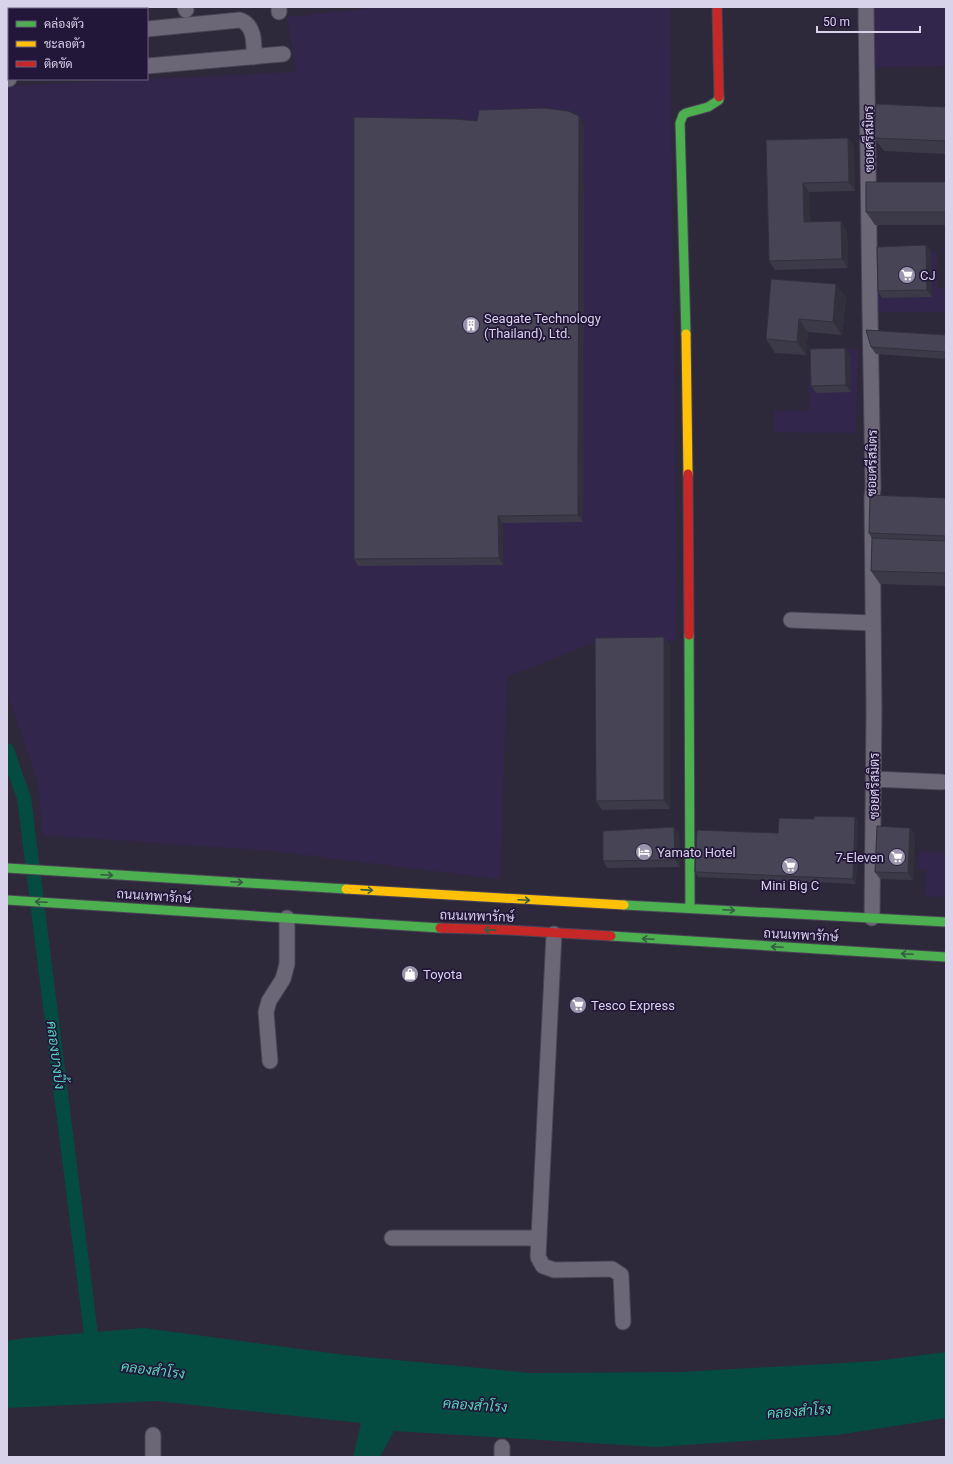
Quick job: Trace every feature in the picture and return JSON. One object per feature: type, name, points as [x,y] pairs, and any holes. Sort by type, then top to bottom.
[{"type":"main road","points":[[690,908],[690,535],[686,279],[680,123],[683,115],[686,113],[710,107],[716,104],[719,100],[717,7]]},
{"type":"main road","name":"ถนนเทพารักษ์","points":[[9,868],[506,903],[690,908],[946,922]]},
{"type":"main road","name":"ถนนเทพารักษ์","points":[[10,900],[452,929],[508,926],[554,934],[946,957]]},
{"type":"street","name":"ซอยศรีสมิตร","points":[[866,7],[873,488],[874,779],[872,918]]},
{"type":"street","points":[[148,29],[240,20],[246,22],[251,29],[254,46],[254,58]]},
{"type":"street","points":[[148,66],[254,58],[283,54]]},
{"type":"street","points":[[791,620],[873,623]]},
{"type":"street","points":[[874,779],[942,782]]},
{"type":"street","points":[[270,1061],[266,1012],[269,1001],[283,979],[287,964],[287,918]]},
{"type":"street","points":[[554,934],[538,1257],[543,1266],[554,1270],[612,1269],[621,1275],[623,1322]]},
{"type":"street","points":[[392,1238],[539,1238]]},
{"type":"street","points":[[153,1435],[153,1457]]},
{"type":"shaded area","points":[[381,7],[670,7],[677,641],[597,641],[507,677],[500,879],[273,851],[43,835],[38,783],[7,692],[7,86],[296,72],[287,17]]},
{"type":"shaded area","points":[[867,7],[946,7],[946,66],[868,67]]},
{"type":"shaded area","points":[[870,252],[881,254],[937,252],[937,288],[946,288],[946,312],[870,312]]},
{"type":"shaded area","points":[[810,349],[858,349],[856,433],[774,432],[774,411],[809,411]]},
{"type":"shaded area","points":[[919,851],[946,853],[946,897],[925,896],[927,869],[918,869]]},
{"type":"water","name":"คลองสำโรง","points":[[143,1328],[345,1355],[530,1373],[680,1372],[876,1361],[946,1352],[946,1418],[837,1435],[656,1447],[394,1431],[380,1457],[353,1457],[361,1423],[156,1401],[7,1408],[7,1341],[25,1338]]},
{"type":"building","points":[[876,104],[946,107],[946,141],[874,138]]},
{"type":"building","name":"Seagate Technology (Thailand), Ltd.","points":[[544,108],[568,111],[579,116],[578,515],[498,516],[499,558],[354,559],[354,117],[455,119],[477,121],[479,110]]},
{"type":"building","points":[[848,138],[849,182],[803,183],[804,222],[841,221],[842,259],[769,261],[766,140]]},
{"type":"building","points":[[866,182],[946,182],[946,212],[866,212]]},
{"type":"building","name":"CJ","points":[[926,245],[927,290],[878,291],[877,247]]},
{"type":"building","points":[[771,279],[836,284],[833,322],[799,319],[797,342],[766,339]]},
{"type":"building","points":[[866,330],[946,335],[946,352],[871,347]]},
{"type":"building","points":[[845,348],[846,385],[811,386],[810,349]]},
{"type":"building","points":[[870,495],[946,498],[946,536],[869,533]]},
{"type":"building","points":[[872,538],[946,541],[946,573],[871,571]]},
{"type":"building","points":[[664,637],[664,800],[596,801],[595,638]]},
{"type":"building","points":[[814,816],[855,817],[853,879],[695,872],[697,830],[778,833],[779,818],[814,819]]},
{"type":"building","name":"7-Eleven","points":[[877,826],[910,828],[908,873],[875,872]]},
{"type":"building","name":"Yamato Hotel","points":[[674,827],[675,860],[603,861],[603,831]]},
{"type":"waterway","name":"คลองบางปิ้ง","points":[[7,750],[24,798],[93,1351]]},
{"type":"traffic: fast","points":[[686,334],[680,123],[683,115],[708,107],[719,100],[719,97]]},
{"type":"traffic: fast","points":[[689,635],[690,908]]},
{"type":"traffic: fast","points":[[7,868],[346,889]]},
{"type":"traffic: fast","points":[[7,900],[440,928]]},
{"type":"traffic: fast","points":[[624,905],[946,922]]},
{"type":"traffic: fast","points":[[611,936],[946,957]]},
{"type":"traffic: slow","points":[[686,334],[688,474]]},
{"type":"traffic: slow","points":[[346,889],[624,905]]},
{"type":"traffic: jam","points":[[717,7],[719,97]]},
{"type":"traffic: jam","points":[[688,474],[689,635]]},
{"type":"traffic: jam","points":[[440,928],[611,936]]},
{"type":"place","name":"CJ","points":[[907,275]]},
{"type":"place","name":"Seagate Technology (Thailand), Ltd.","points":[[471,325]]},
{"type":"place","name":"Yamato Hotel","points":[[644,852]]},
{"type":"place","name":"7-Eleven","points":[[897,857]]},
{"type":"place","name":"Mini Big C","points":[[790,866]]},
{"type":"place","name":"Toyota","points":[[410,974]]},
{"type":"place","name":"Tesco Express","points":[[578,1005]]}]
